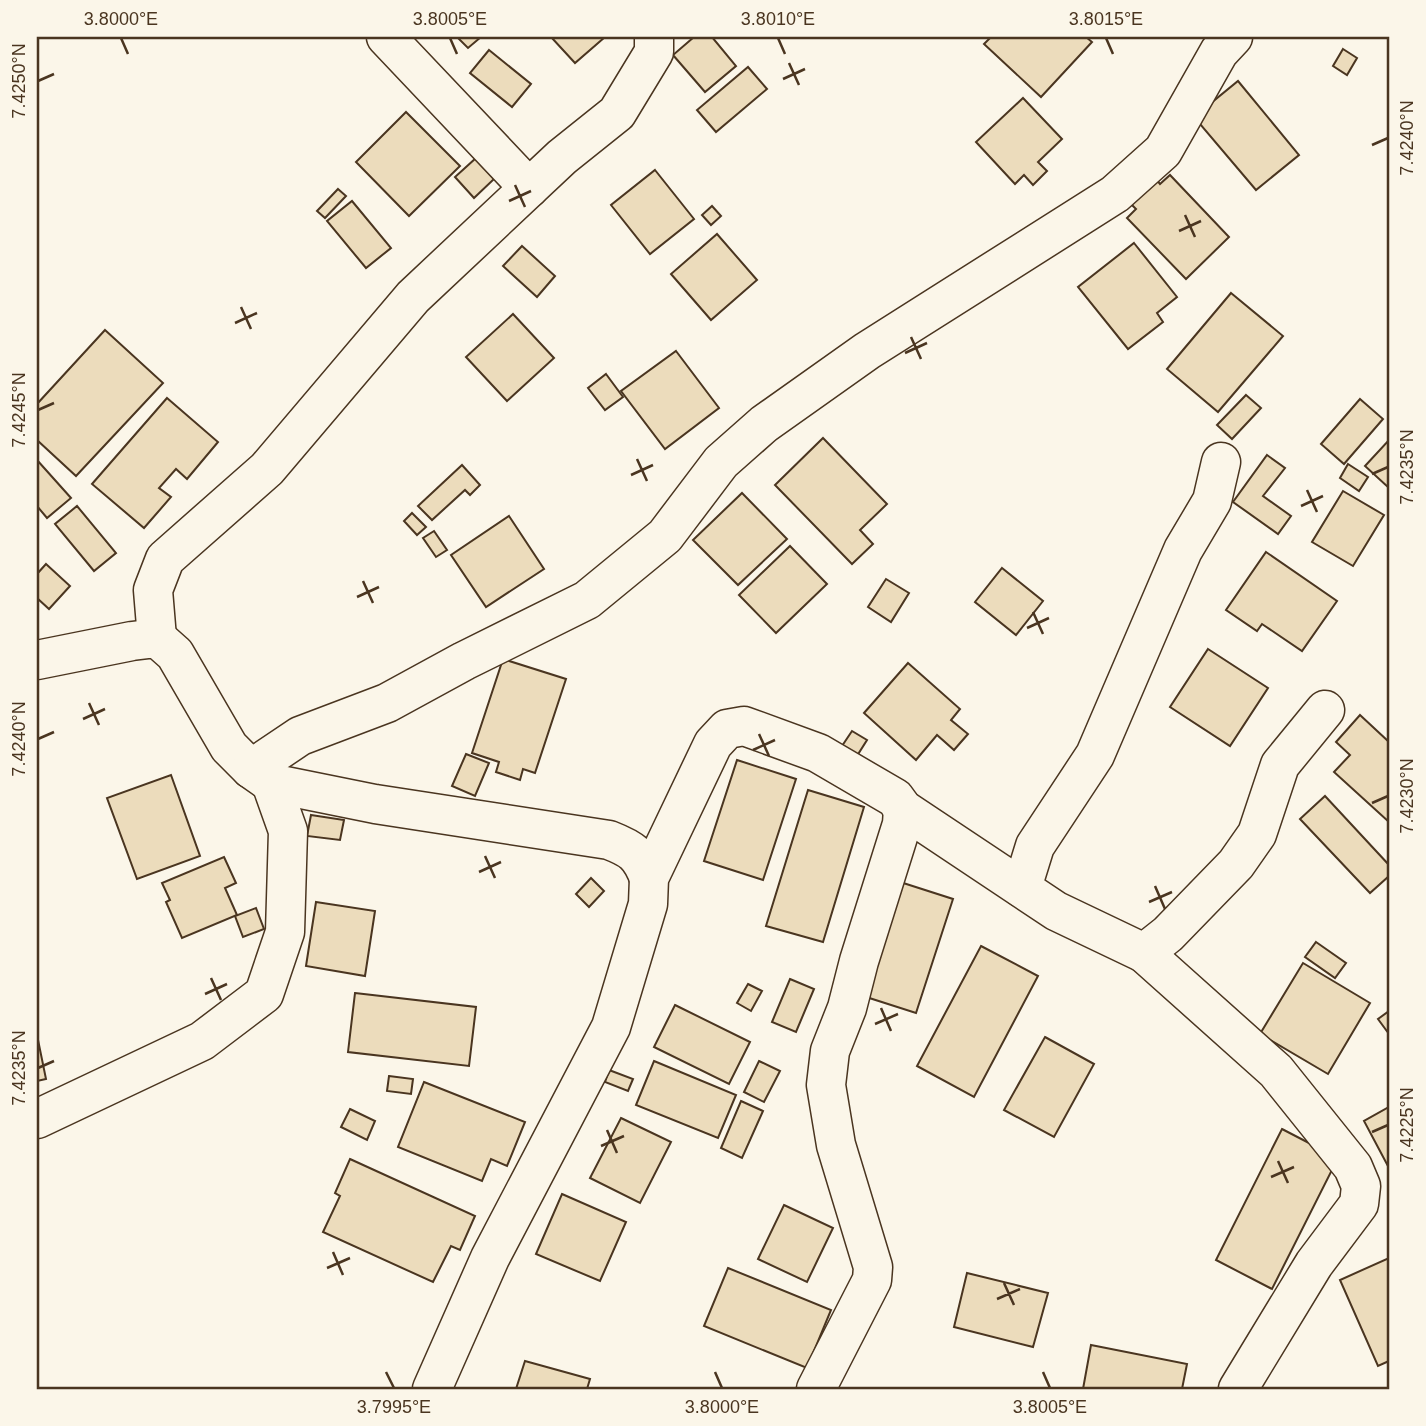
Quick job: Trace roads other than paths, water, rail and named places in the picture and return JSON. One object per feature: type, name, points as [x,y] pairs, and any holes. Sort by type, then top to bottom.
[{"type":"street","points":[[386,37],[529,188]]},
{"type":"street","points":[[37,1119],[202,1041],[264,994],[285,932],[288,831],[261,776],[229,747],[175,654],[157,638],[153,590],[165,559],[267,469],[413,298],[562,157],[617,113],[654,52],[654,37]]},
{"type":"street","points":[[261,776],[300,736],[387,704],[464,661],[587,600],[665,536],[721,462],[764,424],[867,351],[1115,194],[1163,151],[1219,52],[1233,37]]},
{"type":"street","points":[[1022,888],[1035,846],[1095,755],[1183,550],[1212,501],[1221,462]]},
{"type":"street","points":[[37,660],[157,638]]},
{"type":"street","points":[[1144,953],[1168,934],[1236,864],[1257,834],[1280,765],[1325,710]]},
{"type":"street","points":[[432,1389],[490,1258],[611,1027],[648,904],[649,878],[713,744],[727,729],[744,726],[818,753],[895,798],[903,810],[1056,911],[1144,953],[1276,1071],[1353,1167],[1375,1181],[1314,1264],[1238,1389]]},
{"type":"street","points":[[261,776],[375,804],[609,840],[629,847],[642,860],[649,878]]},
{"type":"street","points":[[816,1389],[872,1280],[873,1267],[836,1145],[827,1086],[830,1051],[846,1008],[902,824],[903,810]]}]
